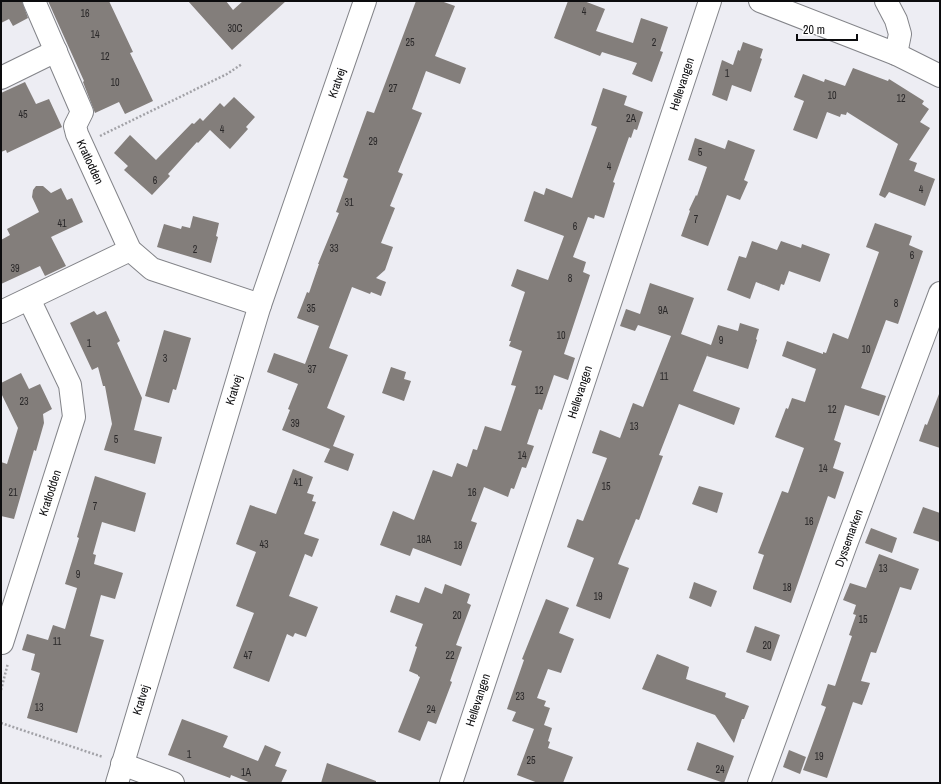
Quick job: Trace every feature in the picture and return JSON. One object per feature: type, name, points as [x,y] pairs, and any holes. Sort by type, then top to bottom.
[{"type":"street","name":"Kratlodden","points":[[34,1],[82,112],[75,126],[77,134],[130,250],[152,269],[260,305]]},
{"type":"street","name":"Kratvej","points":[[119,773],[260,305],[365,1]]},
{"type":"street","name":"Hellevangen","points":[[451,783],[710,1]]},
{"type":"street","points":[[760,1],[896,54],[940,76]]},
{"type":"street","points":[[886,1],[896,20],[900,34],[896,54]]},
{"type":"street","points":[[1,78],[56,51]]},
{"type":"street","points":[[1,312],[130,250]]},
{"type":"street","name":"Dyssemarken","points":[[760,783],[845,547],[940,293]]},
{"type":"street","name":"Kratlodden","points":[[2,643],[74,417],[70,386],[29,299]]},
{"type":"street","points":[[119,773],[173,783]]},
{"type":"path","points":[[82,145],[227,74],[242,64]]},
{"type":"path","points":[[1,690],[9,662],[2,643]]},
{"type":"path","points":[[1,723],[119,773]]},
{"type":"building","points":[[1,1],[22,1],[28,18],[13,26],[9,19],[1,23]]},
{"type":"building","points":[[48,1],[109,1],[133,52],[130,53],[153,101],[125,114],[119,102],[95,113],[83,82],[84,81]]},
{"type":"building","points":[[188,1],[226,1],[233,10],[243,1],[286,1],[232,50]]},
{"type":"building","points":[[416,1],[441,1],[455,6],[435,56],[466,68],[460,84],[426,71],[412,109],[422,113],[398,172],[403,174],[390,206],[395,208],[381,243],[393,247],[385,270],[376,278],[386,282],[381,296],[371,292],[370,294],[352,287],[329,348],[348,355],[327,408],[345,416],[333,446],[354,454],[348,471],[324,462],[330,449],[282,430],[290,410],[288,409],[298,384],[267,372],[274,353],[305,364],[319,326],[297,318],[307,292],[309,293],[318,264],[339,213],[336,212],[348,179],[343,177],[367,111],[374,113]]},
{"type":"building","points":[[568,1],[584,1],[605,9],[596,31],[633,43],[641,18],[668,27],[660,51],[663,52],[652,82],[632,74],[637,63],[602,52],[600,56],[554,38]]},
{"type":"building","points":[[743,42],[763,49],[760,58],[762,59],[751,92],[732,85],[727,101],[712,95],[722,60],[733,65],[738,50],[740,51]]},
{"type":"building","points":[[853,68],[888,81],[889,79],[924,101],[922,104],[929,109],[920,122],[930,128],[909,160],[917,163],[914,171],[935,179],[925,206],[889,192],[885,198],[879,195],[898,144],[847,112],[846,115],[841,114],[840,117],[827,112],[817,139],[793,130],[804,101],[794,97],[803,74],[824,82],[825,79],[845,86]]},
{"type":"building","points":[[25,82],[36,104],[49,99],[62,127],[7,153],[6,150],[1,152],[1,93]]},
{"type":"building","points":[[603,88],[627,96],[624,105],[643,112],[637,130],[634,129],[631,138],[629,137],[613,182],[615,183],[604,218],[595,215],[594,219],[588,217],[573,257],[586,262],[583,272],[590,275],[564,354],[575,358],[568,380],[554,375],[542,410],[539,409],[527,444],[534,446],[526,468],[522,467],[514,489],[511,488],[508,497],[484,487],[471,521],[477,523],[461,566],[413,548],[410,556],[380,545],[393,511],[414,520],[433,470],[452,477],[457,463],[467,467],[473,449],[477,450],[485,426],[501,431],[516,386],[511,385],[522,351],[509,346],[511,341],[509,341],[525,292],[511,286],[517,269],[548,280],[564,236],[524,221],[534,191],[544,195],[546,188],[572,198],[597,127],[591,125]]},
{"type":"building","points":[[234,97],[255,117],[246,127],[248,129],[230,149],[210,130],[168,174],[170,176],[152,195],[124,170],[128,166],[114,153],[130,135],[156,160],[192,123],[194,124],[200,118],[203,121],[220,103],[224,107]]},
{"type":"building","points":[[695,138],[725,149],[728,140],[755,150],[744,180],[748,182],[740,200],[727,195],[708,246],[681,236],[690,211],[689,210],[696,195],[697,196],[707,167],[688,160]]},
{"type":"building","points":[[36,186],[43,186],[51,193],[61,188],[67,200],[72,198],[83,222],[51,237],[66,266],[45,276],[40,266],[1,284],[1,240],[10,235],[7,229],[39,212],[32,197],[33,190]]},
{"type":"building","points":[[193,216],[219,223],[216,236],[218,237],[211,263],[157,247],[164,224],[181,229],[182,226],[190,228]]},
{"type":"building","points":[[875,223],[912,236],[909,245],[923,251],[898,324],[886,320],[861,388],[886,396],[879,416],[845,405],[834,440],[841,443],[833,468],[844,472],[835,499],[828,496],[791,603],[753,589],[764,555],[758,553],[782,491],[788,493],[804,448],[775,437],[786,408],[788,409],[792,398],[805,402],[816,369],[782,356],[787,341],[823,354],[823,352],[826,353],[833,333],[848,339],[879,252],[866,247]]},
{"type":"building","points":[[752,241],[777,250],[781,241],[801,248],[802,244],[830,254],[820,282],[789,271],[784,285],[781,284],[779,291],[756,282],[750,299],[727,290],[739,256],[746,258]]},
{"type":"building","points":[[650,283],[694,298],[681,334],[711,345],[718,325],[738,331],[740,323],[759,329],[748,369],[707,356],[708,353],[693,391],[740,408],[734,425],[679,404],[659,455],[663,456],[639,520],[636,519],[618,564],[629,568],[610,619],[576,606],[594,558],[567,547],[577,519],[583,521],[607,458],[592,453],[600,430],[620,438],[633,403],[643,407],[671,336],[638,325],[635,331],[620,326],[626,309],[640,314]]},
{"type":"building","points":[[94,311],[97,315],[106,311],[120,341],[117,343],[142,398],[134,430],[162,437],[155,464],[104,450],[112,424],[105,386],[103,386],[98,367],[92,370],[70,323]]},
{"type":"building","points":[[164,330],[191,338],[176,390],[173,389],[169,403],[145,396]]},
{"type":"building","points":[[391,367],[406,372],[404,379],[411,381],[404,401],[382,393]]},
{"type":"building","points":[[21,373],[29,389],[40,384],[52,409],[43,414],[44,423],[36,451],[34,450],[14,519],[1,516],[1,462],[7,464],[18,428],[1,393],[1,383]]},
{"type":"building","points":[[940,394],[940,448],[919,441]]},
{"type":"building","points":[[293,469],[313,477],[307,493],[314,495],[312,501],[316,502],[304,534],[319,539],[312,557],[305,554],[289,596],[318,607],[306,637],[295,633],[293,637],[287,634],[269,682],[233,668],[254,613],[236,606],[256,552],[236,544],[250,505],[276,514]]},
{"type":"building","points":[[95,476],[146,493],[135,532],[102,522],[93,554],[96,555],[94,564],[123,573],[115,599],[101,595],[90,636],[104,640],[77,733],[27,718],[40,673],[31,670],[35,654],[22,650],[27,634],[48,640],[53,625],[65,629],[77,588],[65,584]]},
{"type":"building","points":[[699,486],[723,493],[717,513],[692,504]]},
{"type":"building","points":[[923,507],[940,513],[940,542],[913,533]]},
{"type":"building","points":[[871,528],[897,538],[892,553],[865,543]]},
{"type":"building","points":[[879,554],[919,569],[911,590],[900,587],[876,653],[871,652],[861,681],[870,683],[862,705],[853,702],[827,778],[803,770],[826,707],[821,705],[828,684],[835,686],[852,636],[849,635],[856,615],[853,614],[856,605],[843,600],[850,583],[866,588]]},
{"type":"building","points":[[694,582],[717,591],[711,607],[689,598]]},
{"type":"building","points":[[445,584],[470,594],[467,603],[471,605],[456,645],[462,647],[450,681],[452,682],[436,724],[428,721],[420,741],[398,732],[420,677],[409,671],[417,647],[415,646],[423,624],[390,612],[396,595],[419,603],[425,587],[442,594]]},
{"type":"building","points":[[546,599],[569,608],[559,633],[574,639],[561,673],[548,669],[537,698],[546,701],[544,706],[550,708],[544,725],[552,728],[548,741],[550,742],[548,748],[573,757],[563,783],[538,783],[517,775],[534,729],[512,721],[516,712],[507,709],[524,660],[522,659]]},
{"type":"building","points":[[755,626],[780,635],[771,661],[746,652]]},
{"type":"building","points":[[657,654],[689,667],[686,679],[726,693],[725,697],[749,706],[744,719],[742,719],[734,743],[715,715],[642,689]]},
{"type":"building","points":[[182,719],[228,736],[223,747],[258,761],[265,745],[281,752],[275,766],[287,770],[281,783],[251,783],[231,775],[230,778],[168,755]]},
{"type":"building","points":[[697,742],[734,756],[724,783],[687,770]]},
{"type":"building","points":[[789,750],[806,757],[800,774],[783,767]]},
{"type":"building","points":[[327,763],[376,781],[376,783],[321,783]]}]
